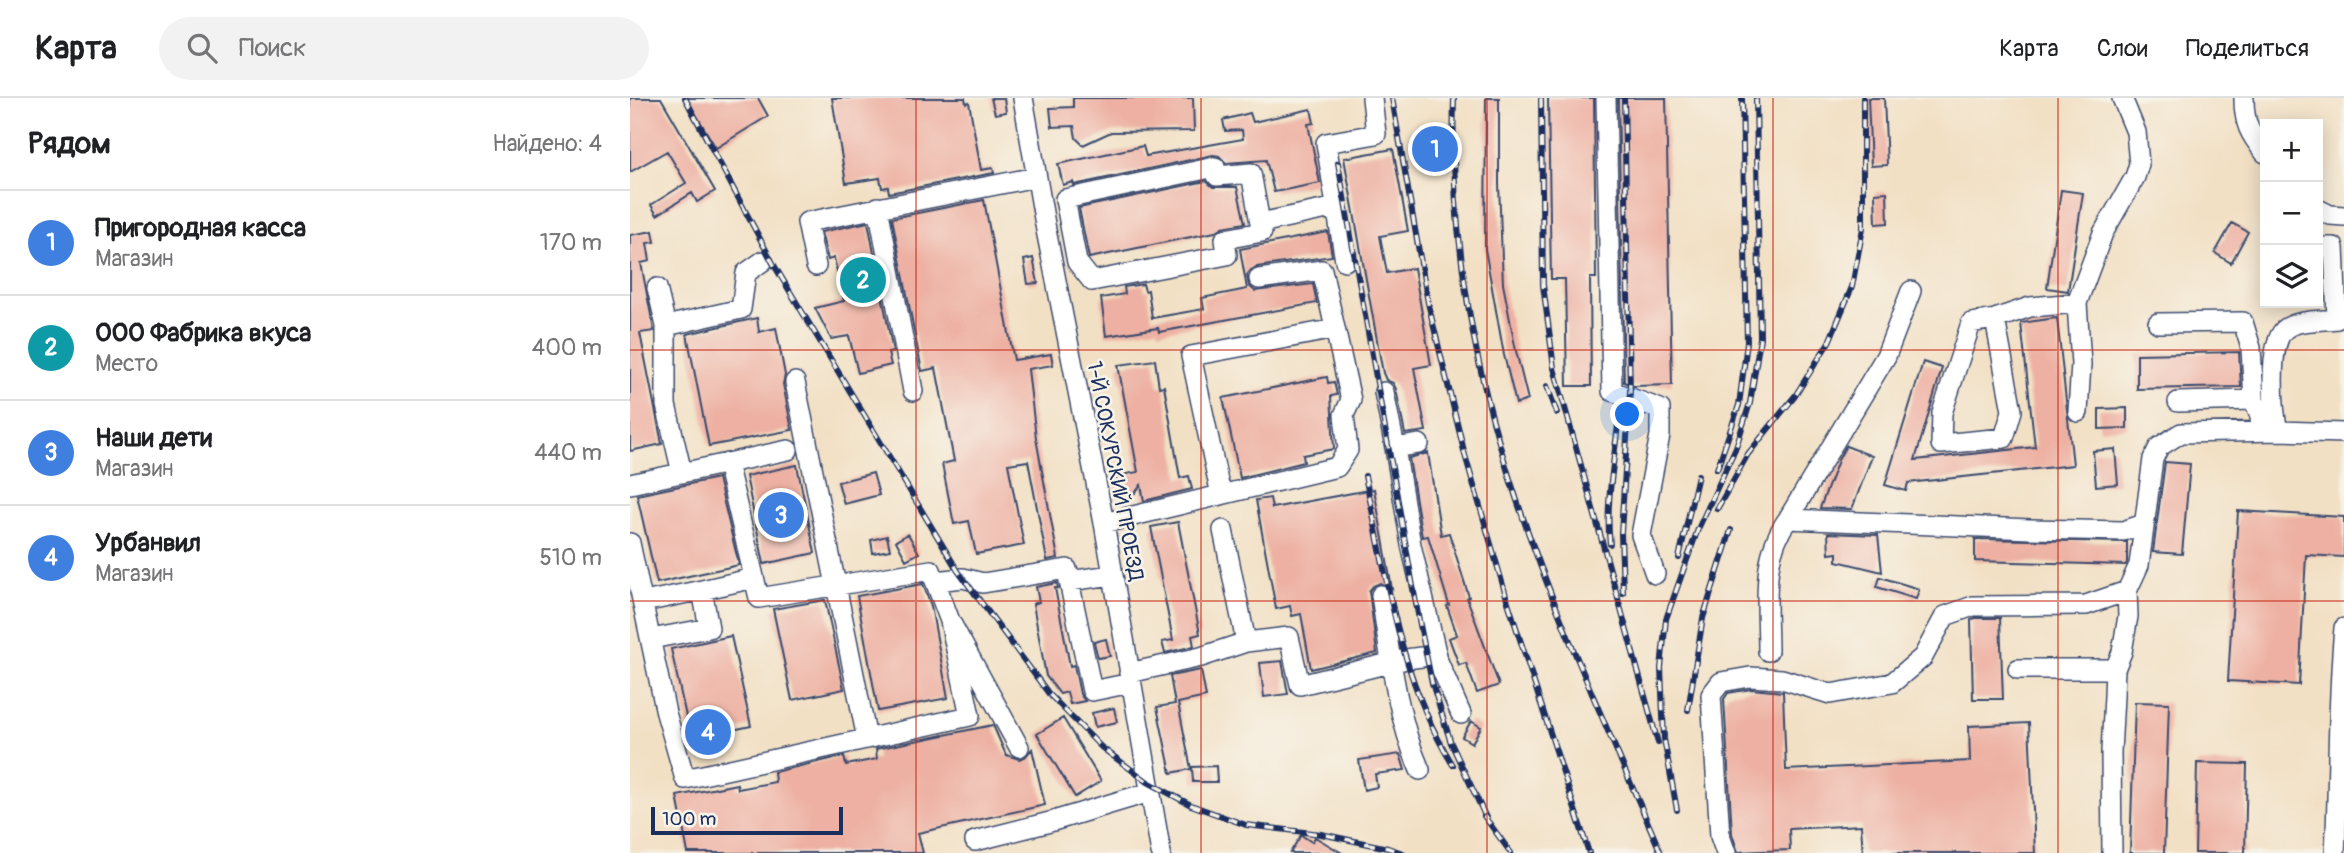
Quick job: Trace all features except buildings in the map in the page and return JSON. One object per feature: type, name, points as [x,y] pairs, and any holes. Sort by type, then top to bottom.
[{"type":"street","name":"1-Й СОКУРСКИЙ ПРОЕЗД","points":[[1023,98],[1104,523],[1161,853]]},
{"type":"street","points":[[1345,261],[1326,143],[1376,134],[1373,98]]},
{"type":"street","points":[[1606,98],[1612,391],[1660,409],[1660,435],[1641,535],[1655,574]]},
{"type":"street","points":[[2078,412],[2081,364],[2077,303],[2103,233],[2135,177],[2139,164],[2136,132],[2122,98]]},
{"type":"street","points":[[2244,98],[2244,120],[2260,146]]},
{"type":"street","points":[[1215,167],[1217,176],[1251,173],[1260,223],[1262,232],[1224,239],[1227,255],[1092,281],[1077,262],[1065,199],[1215,167]]},
{"type":"street","points":[[816,266],[807,222],[1037,177]]},
{"type":"street","points":[[1260,223],[1336,207]]},
{"type":"street","points":[[878,208],[913,391]]},
{"type":"street","points":[[2323,212],[2344,216]]},
{"type":"street","points":[[2269,431],[2274,414],[2275,345],[2285,330],[2299,324],[2337,320],[2334,247],[2323,247]]},
{"type":"street","points":[[666,326],[741,309],[746,273],[764,261]]},
{"type":"street","points":[[1104,523],[1336,467],[1348,450],[1344,415],[1351,400],[1322,270],[1259,279]]},
{"type":"street","points":[[657,288],[666,326],[667,405],[682,473]]},
{"type":"street","points":[[1768,651],[1767,571],[1777,534],[1886,356],[1911,291]]},
{"type":"street","points":[[1995,319],[2012,411],[2004,438],[1941,444],[1942,413],[1971,323],[1995,319],[2030,307],[2077,303]]},
{"type":"street","points":[[2158,323],[2243,322],[2251,348],[2255,400],[2269,431]]},
{"type":"street","points":[[1221,495],[1191,356],[1335,329]]},
{"type":"street","points":[[795,382],[867,739]]},
{"type":"street","points":[[1384,392],[1411,545],[1437,655],[1461,714]]},
{"type":"street","points":[[2178,402],[2255,400]]},
{"type":"street","points":[[2112,853],[2111,752],[2115,669],[2122,652],[2127,591],[2139,565],[2153,459],[2159,447],[2181,433],[2344,433]]},
{"type":"street","points":[[1395,448],[1419,444]]},
{"type":"street","points":[[630,484],[788,450]]},
{"type":"street","points":[[727,463],[759,598],[930,570],[950,621],[1019,747]]},
{"type":"street","points":[[1788,519],[2123,531],[2144,524]]},
{"type":"street","points":[[1223,530],[1245,642]]},
{"type":"street","points":[[630,543],[667,713],[685,779],[970,716],[950,621]]},
{"type":"street","points":[[935,581],[962,578],[983,583],[1068,569],[1092,691],[1245,642],[1290,637],[1300,685],[1437,655]]},
{"type":"street","points":[[1069,581],[1112,575]]},
{"type":"street","points":[[644,602],[754,578]]},
{"type":"street","points":[[651,639],[709,628],[702,590]]},
{"type":"street","points":[[1726,853],[1720,836],[1711,695],[1721,682],[1750,677],[1782,679],[1830,694],[1892,682],[1923,657],[1945,616],[1973,606],[2086,605],[2127,591]]},
{"type":"street","points":[[1381,595],[1391,663],[1411,749],[1420,770]]},
{"type":"street","points":[[2335,853],[2344,635]]},
{"type":"street","points":[[2018,669],[2115,669]]},
{"type":"street","points":[[975,841],[1150,792]]},
{"type":"railway","points":[[685,98],[774,265],[958,571],[1049,694],[1101,747],[1148,782],[1191,805],[1246,825],[1321,834],[1403,853]]},
{"type":"railway","points":[[1392,98],[1428,303],[1465,455],[1507,599],[1589,853]]},
{"type":"railway","points":[[1454,98],[1456,195],[1466,291],[1496,433],[1543,574],[1661,853]]},
{"type":"railway","points":[[1541,98],[1543,285],[1554,368],[1658,743]]},
{"type":"railway","points":[[1623,593],[1621,533],[1630,391],[1624,98]]},
{"type":"railway","points":[[1717,469],[1739,405],[1747,342],[1742,98]]},
{"type":"railway","points":[[1677,810],[1664,739],[1661,668],[1666,619],[1698,529],[1736,447],[1750,403],[1760,338],[1756,98]]},
{"type":"railway","points":[[1717,509],[1748,454],[1795,396],[1829,342],[1852,287],[1863,228],[1863,98]]},
{"type":"railway","points":[[1338,163],[1432,683],[1451,743],[1488,822]]},
{"type":"railway","points":[[1547,386],[1557,413]]},
{"type":"railway","points":[[1610,544],[1609,500],[1618,424]]},
{"type":"railway","points":[[1679,558],[1698,475]]},
{"type":"railway","points":[[1365,476],[1388,587],[1407,661],[1419,697],[1453,765]]},
{"type":"railway","points":[[1688,710],[1703,618],[1731,530]]},
{"type":"railway","points":[[1484,816],[1511,853]]},
{"type":"place","name":"Пригородная касса","points":[[1435,149]]},
{"type":"place","name":"ООО Фабрика вкуса","points":[[863,280]]},
{"type":"place","name":"Наши дети","points":[[781,515]]},
{"type":"place","name":"Урбанвил","points":[[708,732]]}]
